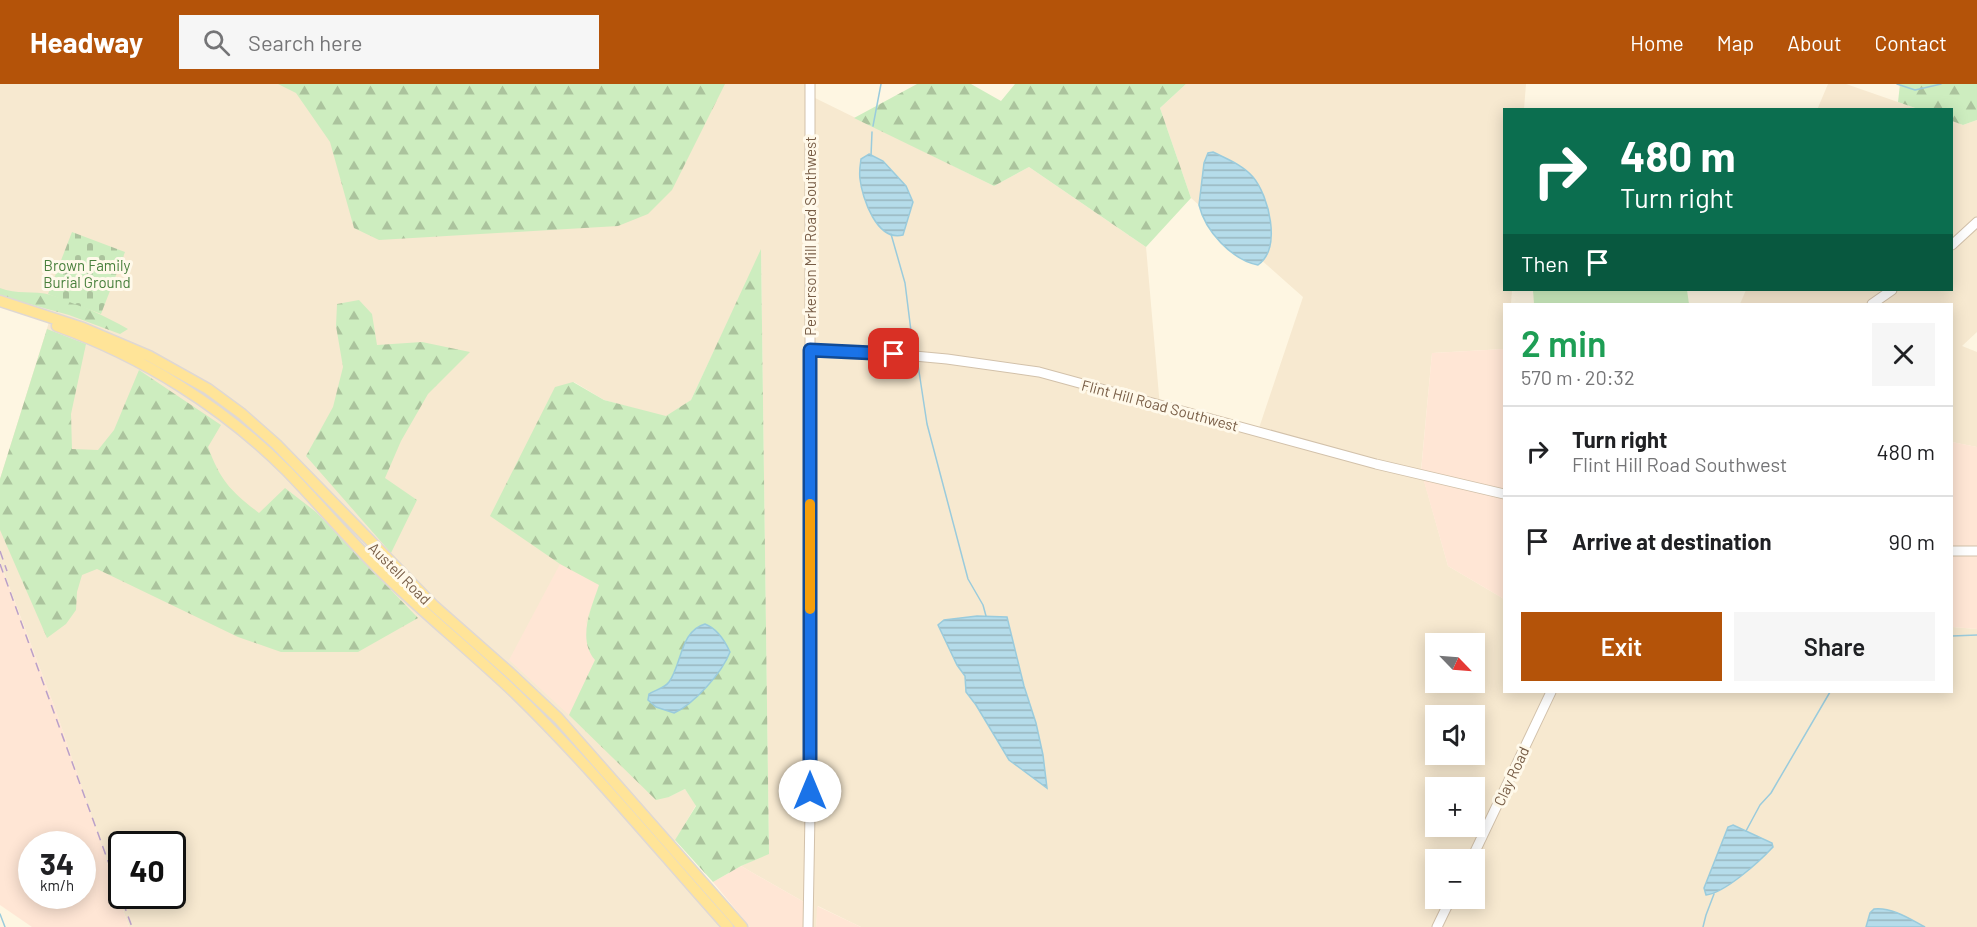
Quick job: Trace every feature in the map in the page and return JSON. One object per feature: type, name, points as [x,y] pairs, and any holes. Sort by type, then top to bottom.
[{"type":"main road","name":"Austell Road","points":[[0,301],[83,328],[149,356],[208,389],[242,414],[276,444],[434,606],[558,718],[742,927]]},
{"type":"main road","name":"Austell Road","points":[[0,308],[67,330],[135,361],[189,392],[243,431],[287,471],[385,575],[516,694],[553,731],[728,927]]},
{"type":"street","name":"Perkerson Mill Road Southwest","points":[[808,927],[810,84]]},
{"type":"street","points":[[1953,244],[1977,222]]},
{"type":"street","points":[[1873,303],[1891,291]]},
{"type":"street","name":"Flint Hill Road Southwest","points":[[810,350],[947,359],[1039,372],[1376,464],[1503,494]]},
{"type":"street","points":[[1953,551],[1977,551]]},
{"type":"street","name":"Clay Road","points":[[1476,849],[1551,693]]},
{"type":"street","points":[[1437,927],[1446,909]]},
{"type":"shaded area","points":[[0,84],[812,84],[813,97],[994,186],[1029,167],[1146,247],[1160,407],[1257,434],[1303,297],[1191,198],[1160,108],[1186,84],[1526,84],[1524,108],[1503,108],[1503,291],[1512,291],[1511,303],[1503,303],[1503,349],[1432,353],[1421,470],[1448,566],[1503,598],[1503,693],[1953,693],[1953,627],[1977,629],[1977,927],[861,927],[818,906],[816,927],[803,927],[804,902],[741,866],[769,853],[761,251],[691,400],[666,417],[604,400],[574,382],[599,585],[669,797],[685,789],[696,805],[675,841],[750,927],[129,927],[123,909],[186,909],[186,831],[108,831],[108,865],[56,711],[0,562],[0,479],[49,322],[0,303]]},
{"type":"shaded area","points":[[1828,84],[1846,84],[1915,108],[1818,108]]},
{"type":"shaded area","points":[[1977,120],[1977,332],[1962,346],[1977,352],[1977,447],[1953,442],[1953,303],[1740,303],[1746,291],[1953,291],[1953,121],[1963,125]]},
{"type":"shaded area","points":[[1503,349],[1503,598],[1448,566],[1421,471],[1432,353]]},
{"type":"shaded area","points":[[1953,442],[1977,447],[1977,629],[1953,627]]},
{"type":"shaded area","points":[[0,563],[56,711],[108,865],[108,909],[123,909],[129,927],[32,927],[0,905]]},
{"type":"shaded area","points":[[560,564],[599,585],[586,621],[595,660],[569,715],[509,660]]},
{"type":"shaded area","points":[[741,866],[804,902],[803,927],[750,927],[713,882]]},
{"type":"shaded area","points":[[817,906],[861,927],[816,927]]},
{"type":"green space","points":[[278,84],[725,84],[672,190],[648,214],[618,226],[379,240],[354,228],[330,142],[296,93]]},
{"type":"green space","points":[[917,84],[971,84],[1001,101],[1015,84],[1186,84],[1160,108],[1191,198],[1146,247],[1029,167],[994,186],[854,118]]},
{"type":"green space","points":[[1900,84],[1977,84],[1977,120],[1963,125],[1953,121],[1953,108],[1915,108],[1898,102]]},
{"type":"green space","name":"Brown Family Burial Ground","points":[[72,232],[125,252],[101,314],[48,294]]},
{"type":"green space","points":[[761,249],[769,854],[713,882],[675,840],[696,806],[685,789],[669,797],[656,800],[569,715],[595,660],[587,643],[586,633],[589,614],[599,585],[560,564],[490,516],[555,387],[573,382],[604,400],[666,416],[691,400]]},
{"type":"green space","points":[[0,288],[61,298],[128,329],[120,334],[69,315],[0,296]]},
{"type":"green space","points":[[1533,291],[1687,291],[1689,303],[1534,303]]},
{"type":"green space","points":[[359,300],[372,314],[377,345],[422,342],[470,352],[428,394],[401,441],[385,478],[417,500],[391,553],[306,456],[333,407],[343,367],[336,326],[337,304]]},
{"type":"green space","points":[[47,329],[86,344],[71,414],[72,449],[98,450],[114,430],[139,370],[221,425],[208,447],[222,477],[241,498],[259,513],[285,488],[316,512],[418,618],[358,652],[281,652],[238,637],[97,569],[82,575],[77,592],[76,610],[66,624],[47,638],[0,530],[0,479]]},
{"type":"water","points":[[1213,152],[1249,173],[1264,196],[1271,222],[1270,247],[1258,265],[1229,251],[1213,234],[1202,215],[1199,205],[1204,163],[1208,153]]},
{"type":"water","points":[[869,154],[883,161],[906,186],[913,202],[903,235],[886,232],[872,217],[861,187],[860,171],[861,159]]},
{"type":"water","points":[[977,616],[1007,617],[1024,686],[1036,723],[1047,788],[1009,760],[966,692],[965,676],[957,665],[938,625],[944,620]]},
{"type":"water","points":[[705,624],[717,632],[730,652],[721,669],[707,687],[682,709],[674,713],[656,707],[648,700],[649,694],[669,682],[686,641],[691,633]]},
{"type":"water","points":[[1733,825],[1772,843],[1773,847],[1732,883],[1706,895],[1704,888],[1728,827]]},
{"type":"water","points":[[1874,909],[1894,912],[1925,927],[1866,927],[1870,913]]},
{"type":"waterway","points":[[873,126],[881,84]]},
{"type":"waterway","points":[[1897,84],[1915,90],[1941,84]]},
{"type":"waterway","points":[[871,156],[872,132]]},
{"type":"waterway","points":[[891,234],[905,283],[913,347]]},
{"type":"waterway","points":[[918,365],[927,424],[968,579],[983,605],[986,616]]},
{"type":"waterway","points":[[1953,636],[1977,635]]},
{"type":"waterway","points":[[1746,831],[1829,693]]},
{"type":"waterway","points":[[1703,927],[1714,894]]},
{"type":"waterway","points":[[0,914],[5,927]]},
{"type":"railway","points":[[0,551],[7,571]]},
{"type":"railway","points":[[0,564],[132,927]]},
{"type":"slow traffic","points":[[810,504],[810,609]]},
{"type":"route","points":[[810,791],[810,350],[894,354]]}]
